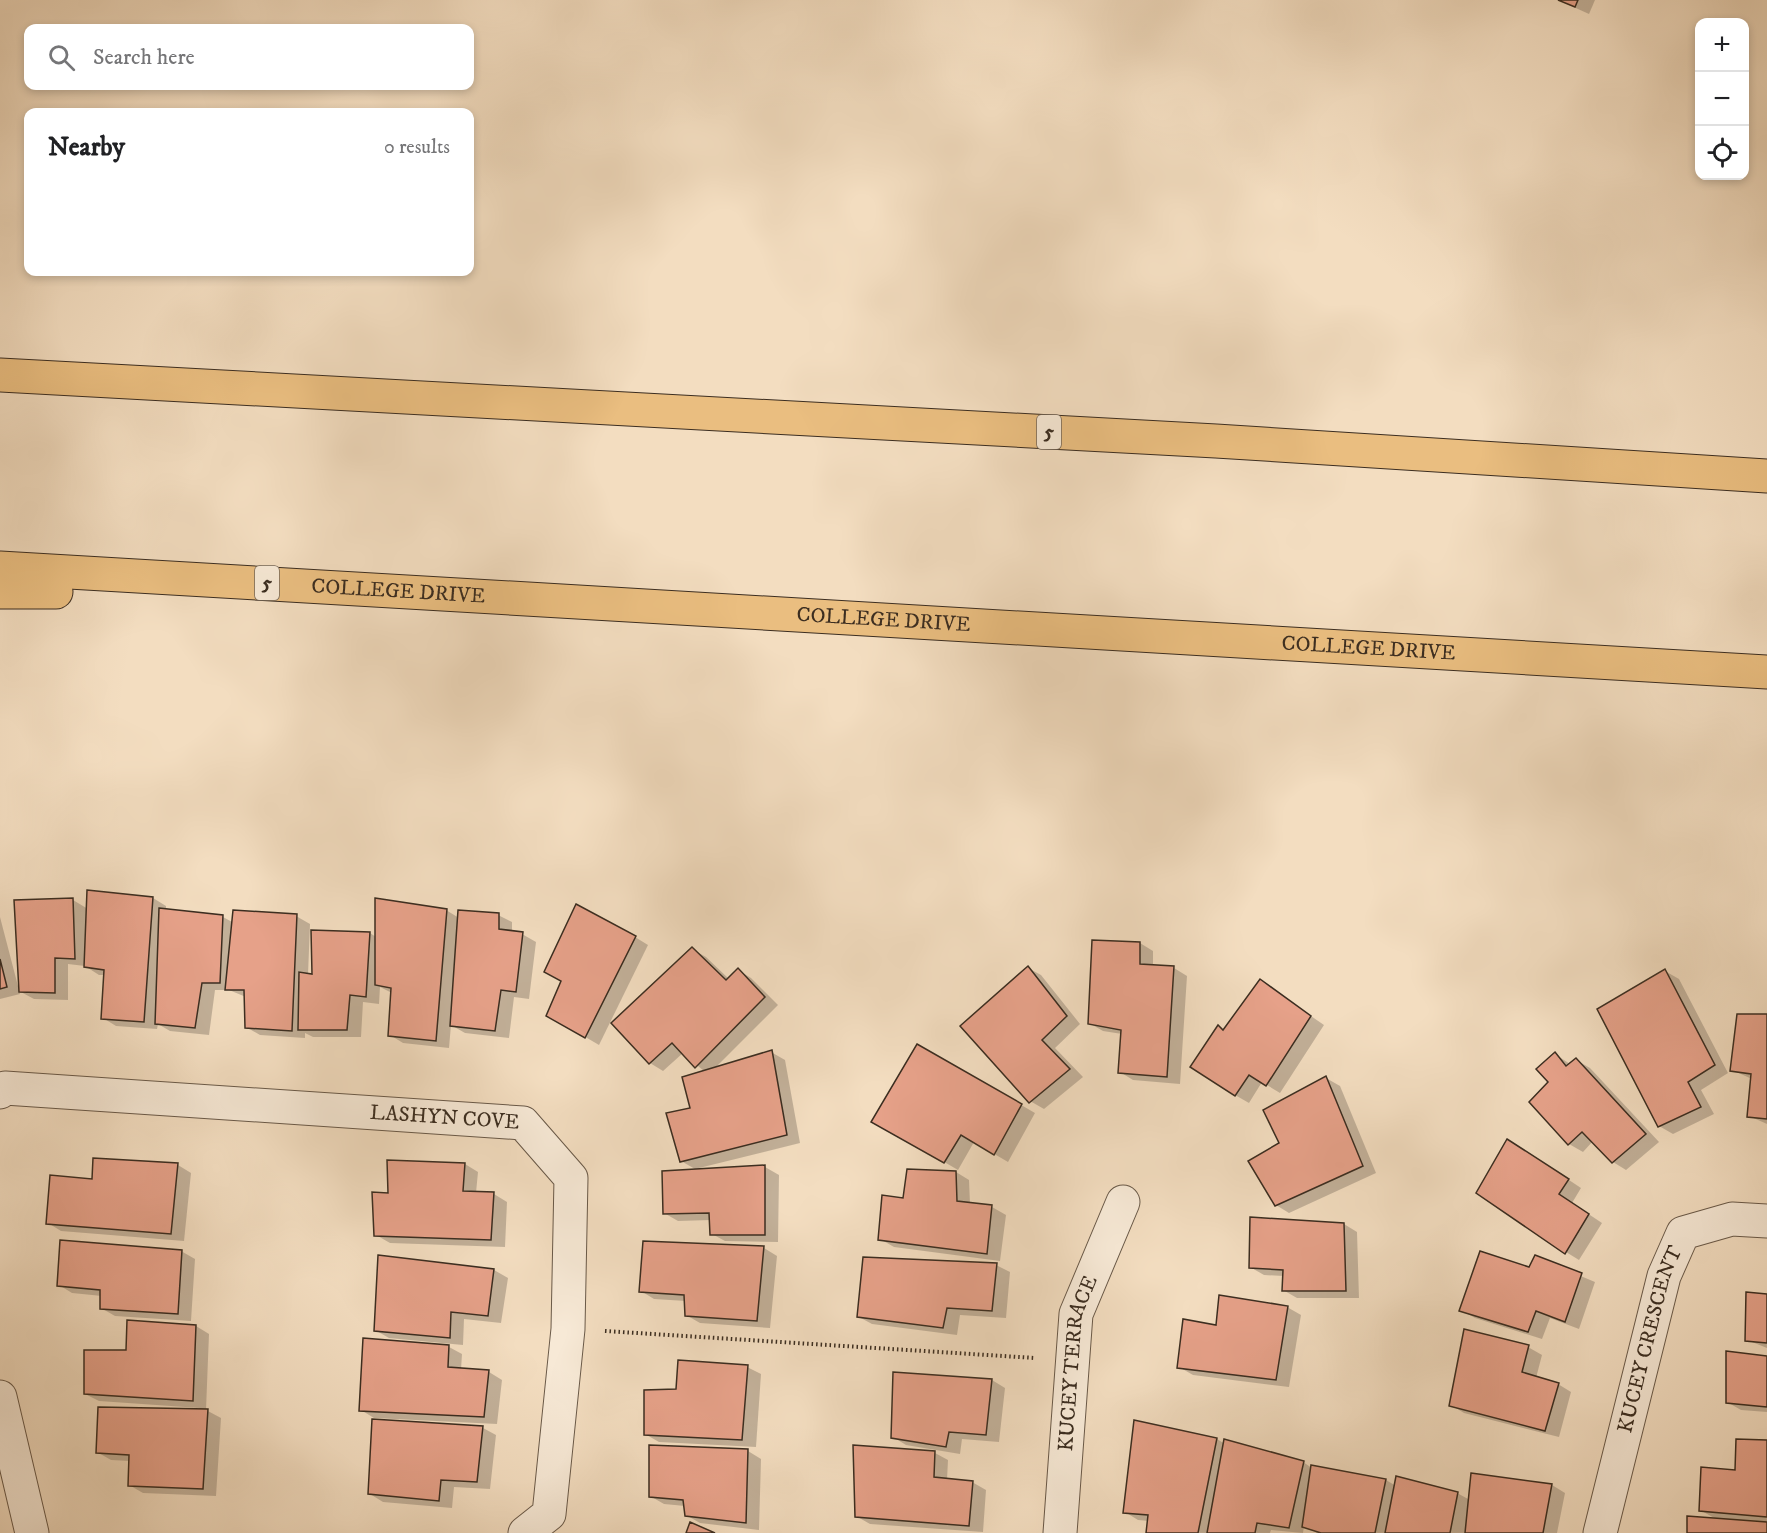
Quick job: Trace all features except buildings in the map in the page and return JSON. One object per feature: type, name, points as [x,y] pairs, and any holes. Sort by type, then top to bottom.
[{"type":"highway","name":"5","points":[[0,375],[1204,440],[1767,476]]},
{"type":"highway","name":"COLLEGE DRIVE","points":[[0,568],[1767,672]]},
{"type":"highway","points":[[0,592],[534,598]]},
{"type":"street","name":"LASHYN COVE","points":[[0,1092],[5,1088],[523,1123],[572,1178],[568,1329],[549,1514],[525,1533]]},
{"type":"street","name":"KUCEY TERRACE","points":[[1060,1533],[1076,1314],[1123,1203]]},
{"type":"street","name":"KUCEY CRESCENT","points":[[1600,1533],[1664,1276],[1683,1233],[1732,1219],[1767,1221]]},
{"type":"street","points":[[0,1397],[32,1533]]},
{"type":"path","points":[[601,1331],[1044,1358]]}]
